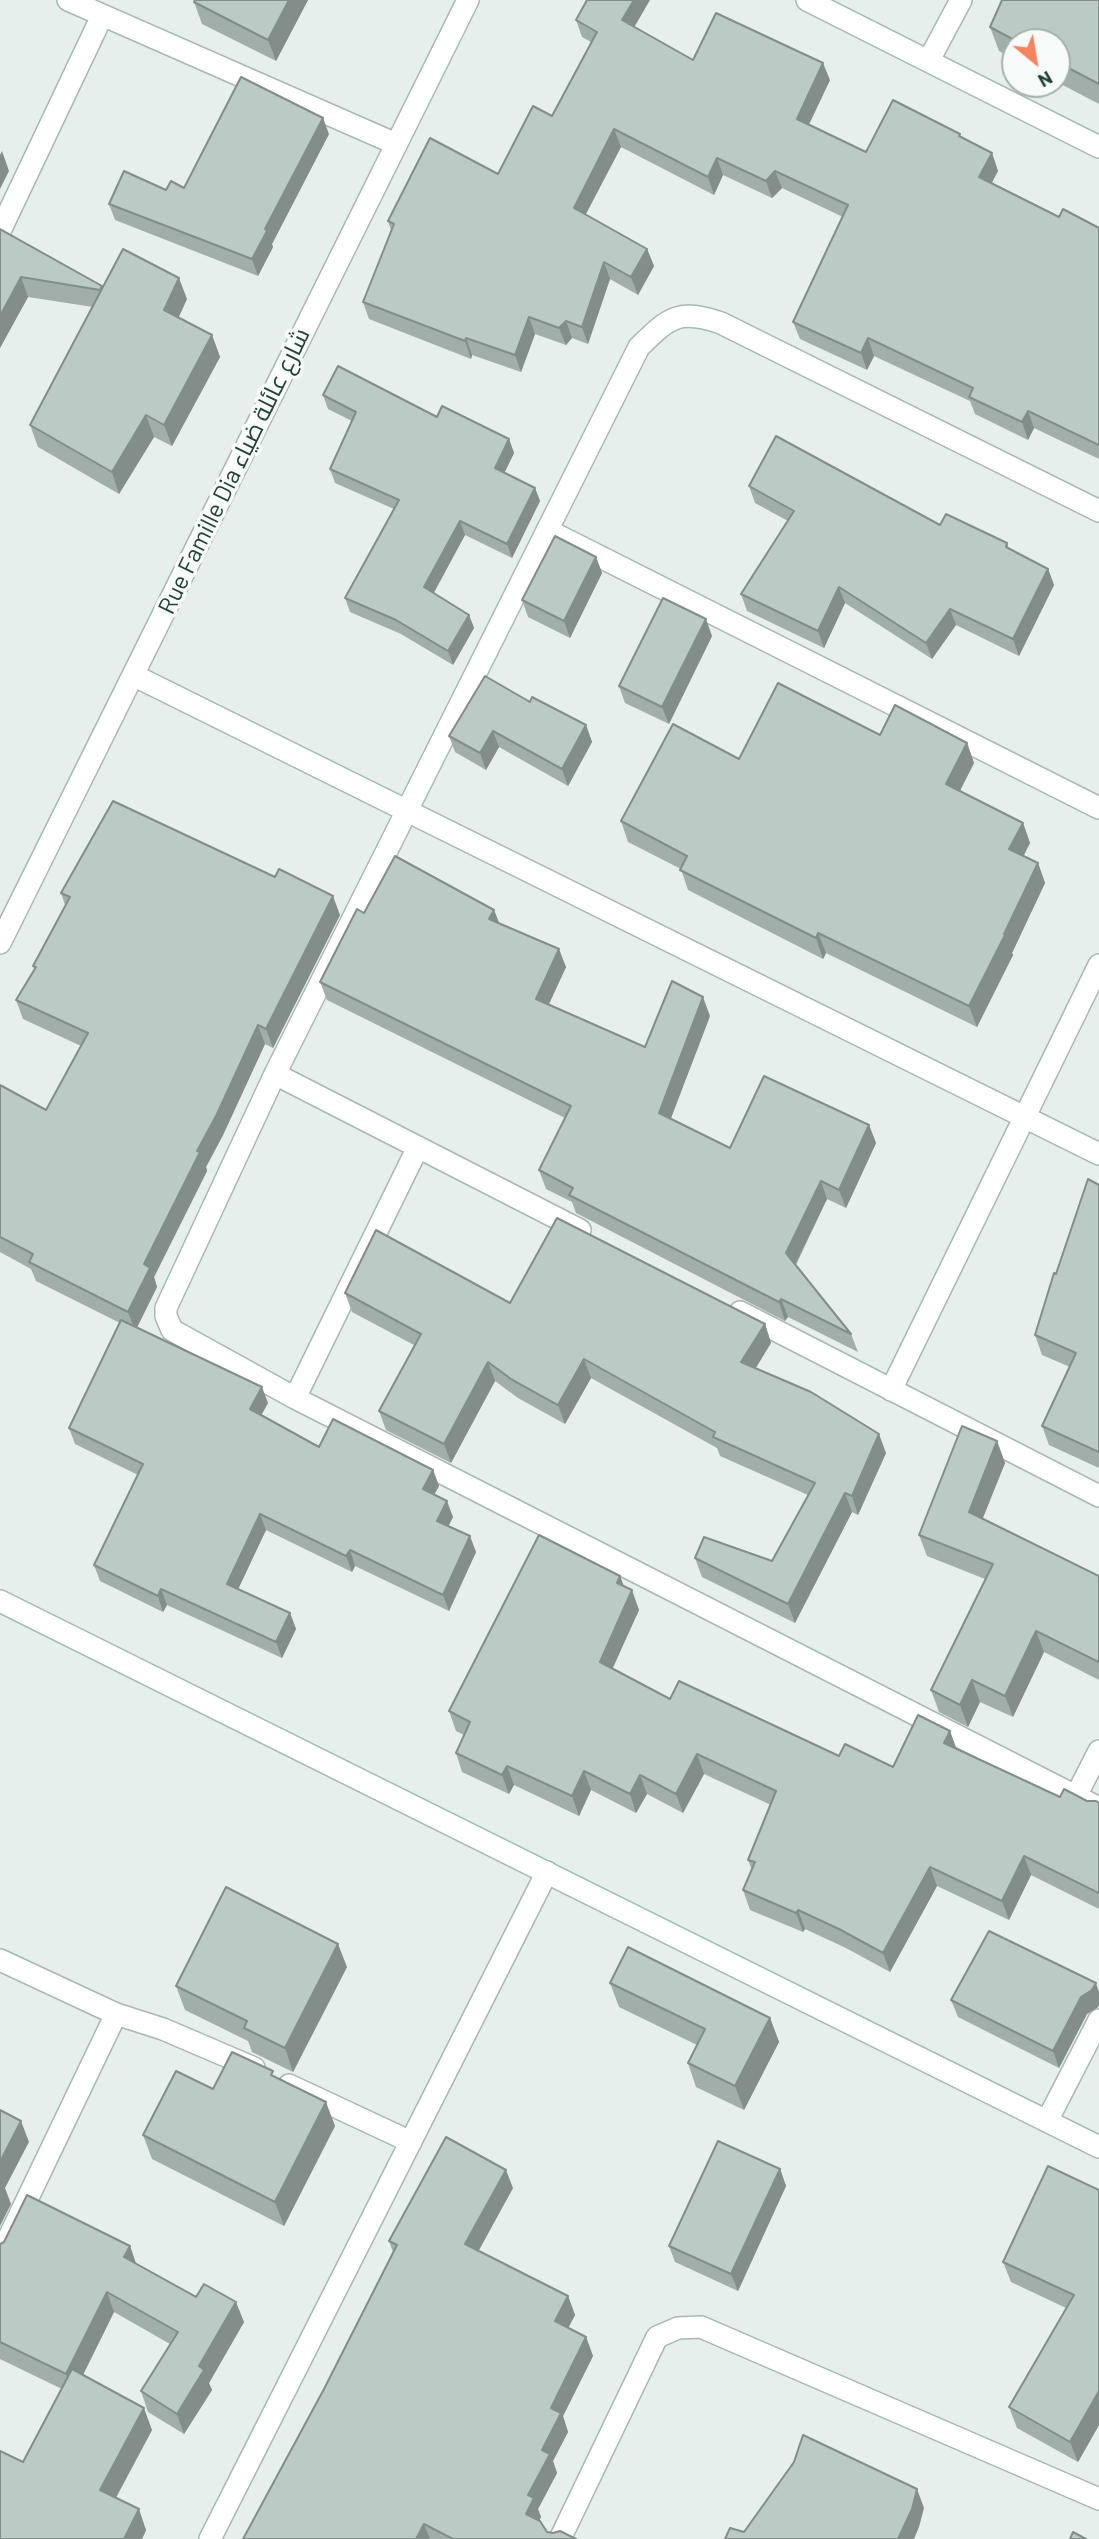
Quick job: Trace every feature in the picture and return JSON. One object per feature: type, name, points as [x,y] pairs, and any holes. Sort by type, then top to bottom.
[{"type":"street","points":[[68,0],[396,144]]},
{"type":"street","name":"Rue Famille Dia شارع عائلة ضياء","points":[[0,943],[468,0]]},
{"type":"street","points":[[807,0],[1099,147]]},
{"type":"street","points":[[929,60],[961,0]]},
{"type":"street","points":[[0,232],[103,16]]},
{"type":"street","points":[[1099,511],[721,323],[698,315],[673,318],[639,347],[275,1074],[168,1301],[166,1317],[172,1330],[295,1398],[1099,1808]]},
{"type":"street","points":[[547,530],[1099,808]]},
{"type":"street","points":[[133,675],[1099,1154]]},
{"type":"street","points":[[891,1390],[1099,965]]},
{"type":"street","points":[[275,1074],[592,1237]]},
{"type":"street","points":[[295,1398],[418,1147]]},
{"type":"street","points":[[717,1300],[1099,1496]]},
{"type":"street","points":[[0,1601],[1099,2147]]},
{"type":"street","points":[[1076,1796],[1099,1751]]},
{"type":"street","points":[[210,2539],[547,1872]]},
{"type":"street","points":[[0,1960],[116,2014],[163,2029],[242,2062],[411,2142]]},
{"type":"street","points":[[0,2256],[116,2014]]},
{"type":"street","points":[[1047,2121],[1099,2020]]},
{"type":"street","points":[[568,2537],[657,2337],[678,2328],[701,2327],[1099,2499]]},
{"type":"building","points":[[289,0],[268,40],[194,2]]},
{"type":"building","points":[[587,0],[634,0],[622,20],[693,60],[716,13],[823,63],[797,119],[866,152],[893,100],[992,153],[979,177],[1059,217],[1063,209],[1099,228],[1099,445],[1028,411],[1022,422],[969,397],[973,388],[868,338],[861,353],[793,322],[848,205],[775,171],[766,181],[717,158],[708,177],[614,129],[574,208],[647,249],[631,277],[604,262],[582,327],[566,321],[559,328],[529,317],[515,355],[466,338],[465,341],[363,302],[394,224],[388,221],[430,138],[498,174],[533,106],[552,116],[597,32],[576,20]]},
{"type":"building","points":[[1002,0],[1099,0],[1099,84],[1071,69],[1071,28],[1001,28],[1001,33],[990,27]]},
{"type":"building","points":[[241,77],[323,118],[252,259],[109,204],[124,171],[166,190],[171,181],[184,188]]},
{"type":"building","points":[[0,229],[102,286],[100,290],[21,277],[0,316]]},
{"type":"building","points":[[123,249],[179,278],[164,310],[212,335],[164,425],[146,415],[112,472],[30,425]]},
{"type":"building","points":[[338,366],[437,417],[442,406],[509,439],[495,468],[535,488],[507,544],[460,521],[424,587],[469,615],[448,651],[396,620],[345,598],[399,500],[330,469],[356,412],[323,395]]},
{"type":"building","points":[[776,436],[940,525],[946,514],[1007,543],[1006,547],[1048,569],[1013,639],[950,609],[926,643],[839,587],[818,631],[741,594],[794,511],[749,486]]},
{"type":"building","points":[[555,536],[596,557],[564,621],[522,600]]},
{"type":"building","points":[[663,598],[706,619],[662,707],[619,686]]},
{"type":"building","points":[[485,676],[530,702],[532,697],[586,725],[562,769],[493,731],[480,753],[449,736]]},
{"type":"building","points":[[778,683],[880,735],[895,705],[967,743],[946,784],[1023,823],[1009,849],[1038,863],[969,1006],[818,933],[816,938],[680,870],[687,856],[621,821],[673,724],[739,759]]},
{"type":"building","points":[[113,801],[275,877],[279,869],[333,896],[266,1029],[258,1025],[197,1151],[200,1152],[144,1264],[150,1268],[128,1312],[29,1262],[33,1254],[0,1237],[0,1085],[46,1110],[88,1033],[16,1000],[36,967],[33,966],[70,897],[61,893]]},
{"type":"building","points":[[395,856],[494,910],[489,919],[559,949],[536,999],[645,1047],[672,981],[703,997],[659,1113],[730,1148],[764,1076],[869,1125],[839,1190],[821,1181],[786,1253],[851,1334],[781,1299],[779,1302],[569,1195],[573,1188],[539,1170],[571,1106],[320,982],[357,909],[364,913]]},
{"type":"building","points":[[1088,1179],[1099,1185],[1099,1452],[1042,1426],[1076,1353],[1035,1335]]},
{"type":"building","points":[[557,1218],[765,1324],[741,1362],[811,1392],[879,1434],[852,1496],[845,1493],[788,1604],[695,1558],[704,1537],[772,1561],[815,1483],[713,1437],[715,1432],[584,1359],[558,1405],[511,1379],[488,1362],[444,1444],[379,1411],[421,1334],[345,1293],[376,1230],[510,1303]]},
{"type":"building","points":[[121,1320],[262,1387],[250,1409],[319,1447],[333,1419],[433,1470],[423,1489],[447,1501],[437,1521],[470,1536],[443,1595],[350,1550],[346,1556],[260,1514],[227,1584],[290,1613],[276,1642],[161,1589],[158,1596],[94,1565],[143,1464],[69,1428]]},
{"type":"building","points":[[962,1426],[997,1441],[969,1512],[1099,1576],[1099,1662],[1036,1631],[1005,1696],[972,1680],[960,1705],[931,1690],[993,1564],[919,1535]]},
{"type":"building","points":[[539,1535],[620,1576],[617,1583],[632,1590],[600,1662],[670,1699],[679,1681],[839,1756],[845,1744],[893,1767],[918,1715],[950,1731],[944,1743],[1060,1797],[1064,1789],[1087,1801],[1096,1801],[1099,1803],[1099,1893],[1024,1856],[1002,1901],[930,1867],[883,1953],[798,1910],[796,1913],[743,1890],[755,1862],[748,1860],[776,1791],[697,1754],[676,1794],[640,1775],[630,1794],[584,1771],[572,1796],[507,1766],[502,1775],[456,1753],[470,1722],[449,1711]]},
{"type":"building","points":[[226,1887],[338,1944],[285,2048],[244,2028],[247,2021],[176,1986]]},
{"type":"building","points":[[989,1931],[1096,1983],[1092,1990],[1081,1997],[1053,2051],[951,2000]]},
{"type":"building","points":[[628,1947],[770,2018],[735,2086],[688,2063],[705,2029],[610,1983]]},
{"type":"building","points":[[232,2052],[273,2071],[271,2075],[326,2102],[275,2202],[143,2135],[176,2071],[213,2089]]},
{"type":"building","points":[[0,2110],[21,2121],[0,2162]]},
{"type":"building","points":[[446,2137],[506,2170],[465,2244],[568,2296],[555,2321],[586,2337],[551,2408],[561,2413],[542,2450],[550,2454],[528,2495],[534,2498],[526,2514],[540,2521],[547,2532],[560,2531],[576,2539],[453,2539],[424,2524],[416,2539],[243,2539],[324,2389],[397,2245],[389,2241]]},
{"type":"building","points":[[718,2141],[780,2169],[731,2274],[669,2246]]},
{"type":"building","points":[[1048,2166],[1099,2190],[1099,2391],[1070,2442],[1009,2407],[1074,2295],[1003,2262]]},
{"type":"building","points":[[27,2195],[130,2246],[124,2257],[196,2297],[204,2284],[236,2302],[199,2366],[204,2370],[177,2414],[141,2391],[178,2332],[107,2292],[66,2374],[0,2342],[0,2244],[4,2242]]},
{"type":"building","points":[[72,2369],[144,2408],[100,2490],[139,2509],[124,2539],[0,2539],[0,2451],[23,2462]]},
{"type":"building","points":[[803,2435],[917,2489],[912,2509],[898,2539],[725,2539],[730,2528],[744,2532],[794,2462]]},
{"type":"building","points":[[1073,2532],[1086,2539],[1070,2539]]}]
